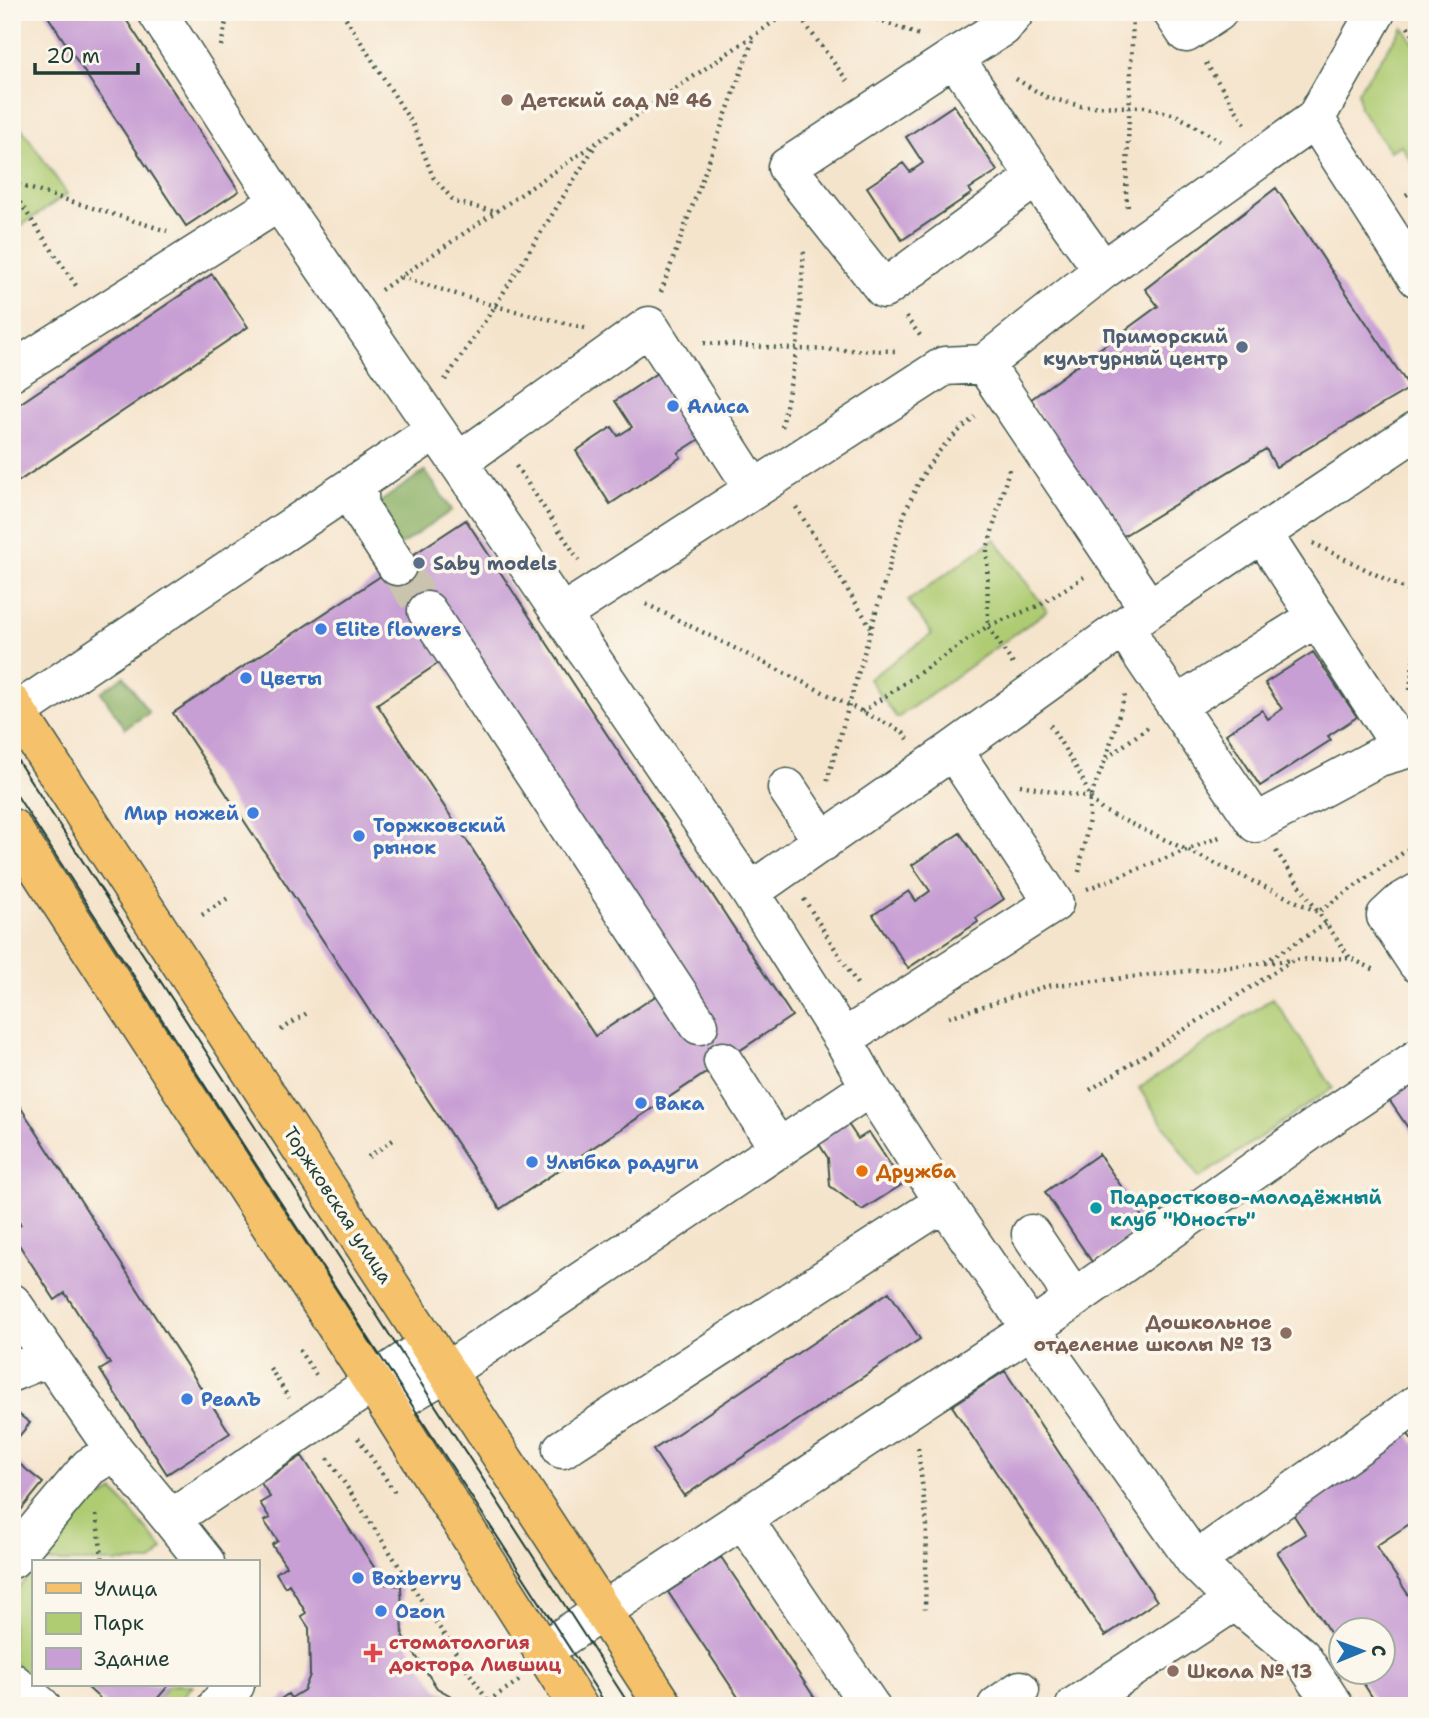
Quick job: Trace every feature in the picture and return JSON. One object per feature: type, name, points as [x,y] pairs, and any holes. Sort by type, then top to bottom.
[{"type":"main road","name":"Торжковская улица","points":[[14,710],[664,1706]]},
{"type":"main road","points":[[12,828],[380,1395],[531,1665],[578,1706]]},
{"type":"lane","points":[[157,12],[279,202],[750,892],[843,1039],[870,1087],[1031,1329],[1195,1561],[1235,1601],[1301,1656],[1334,1706]]},
{"type":"lane","points":[[1015,12],[1003,27],[787,167],[884,289],[1036,177]]},
{"type":"lane","points":[[1179,23],[1218,12]]},
{"type":"lane","points":[[1003,393],[1103,270],[1315,119],[1376,12]]},
{"type":"lane","points":[[961,53],[1036,177],[1103,270]]},
{"type":"lane","points":[[1315,119],[1417,278]]},
{"type":"lane","points":[[12,371],[279,202]]},
{"type":"lane","points":[[458,463],[646,335],[765,482]]},
{"type":"lane","points":[[562,614],[765,482],[938,358],[1003,393],[1114,557],[1137,628],[1177,705],[1256,823],[1378,757],[1410,748],[1317,617],[1268,528]]},
{"type":"lane","points":[[14,710],[358,482],[430,421]]},
{"type":"lane","points":[[750,892],[823,842],[952,764],[1032,694],[1137,628],[1268,528],[1417,430]]},
{"type":"lane","points":[[358,482],[360,509],[397,566]]},
{"type":"lane","points":[[427,611],[699,1025]]},
{"type":"lane","points":[[1177,705],[1317,617]]},
{"type":"lane","points":[[843,1039],[1064,898],[952,764]]},
{"type":"lane","points":[[787,788],[823,842]]},
{"type":"lane","points":[[1417,893],[1386,916],[1417,963]]},
{"type":"lane","points":[[531,1665],[603,1612],[1031,1329],[1320,1124],[1417,1059]]},
{"type":"lane","points":[[723,1062],[779,1149]]},
{"type":"lane","points":[[12,1303],[183,1546],[308,1427],[380,1395],[779,1149],[870,1087]]},
{"type":"lane","points":[[562,1448],[944,1202]]},
{"type":"lane","points":[[1031,1234],[1073,1297]]},
{"type":"lane","points":[[12,1372],[49,1357]]},
{"type":"lane","points":[[1195,1561],[1417,1404]]},
{"type":"lane","points":[[12,1559],[89,1467],[115,1451]]},
{"type":"lane","points":[[744,1520],[870,1706]]},
{"type":"lane","points":[[1075,1706],[1235,1601]]},
{"type":"lane","points":[[12,1682],[41,1706]]},
{"type":"lane","points":[[217,1706],[235,1686]]},
{"type":"path","points":[[342,12],[413,125],[433,177],[455,202],[496,212]]},
{"type":"path","points":[[353,309],[788,12]]},
{"type":"path","points":[[796,12],[870,111]]},
{"type":"path","points":[[857,12],[946,44],[1046,97],[1081,106],[1130,106],[1176,115],[1258,160]]},
{"type":"path","points":[[1133,12],[1126,194],[1135,248]]},
{"type":"path","points":[[1179,23],[1258,160]]},
{"type":"path","points":[[646,335],[754,35]]},
{"type":"path","points":[[430,421],[495,306],[597,142]]},
{"type":"path","points":[[12,183],[169,232],[188,260]]},
{"type":"path","points":[[12,191],[97,317]]},
{"type":"path","points":[[808,195],[797,349],[776,459],[765,482],[872,629]]},
{"type":"path","points":[[400,277],[495,306],[646,335],[938,358]]},
{"type":"path","points":[[884,289],[938,358]]},
{"type":"path","points":[[989,626],[987,550],[1003,393]]},
{"type":"path","points":[[827,782],[904,515],[919,479],[949,438],[1003,393]]},
{"type":"path","points":[[496,436],[589,576],[903,732],[952,764],[1090,798]]},
{"type":"path","points":[[1268,528],[1417,595]]},
{"type":"path","points":[[862,712],[989,626],[1038,606],[1114,557]]},
{"type":"path","points":[[1064,898],[1089,820],[1090,798],[1106,758],[1137,628]]},
{"type":"path","points":[[1032,694],[1081,776],[1090,798],[1102,810],[1318,912]]},
{"type":"path","points":[[1106,758],[1177,705]]},
{"type":"path","points":[[946,1017],[1047,986],[1264,962],[1350,958],[1256,823],[1064,898]]},
{"type":"path","points":[[1318,912],[1417,842]]},
{"type":"path","points":[[785,869],[878,1016]]},
{"type":"path","points":[[202,915],[231,896]]},
{"type":"path","points":[[1264,962],[1326,923]]},
{"type":"path","points":[[1090,1090],[1293,960]]},
{"type":"path","points":[[281,1030],[310,1012]]},
{"type":"path","points":[[368,1157],[396,1138]]},
{"type":"path","points":[[270,1368],[489,1704],[531,1665]]},
{"type":"path","points":[[913,1405],[927,1526],[925,1609]]},
{"type":"green space","points":[[1403,27],[1417,48],[1417,160],[1412,163],[1401,145],[1390,151],[1360,109],[1358,91]]},
{"type":"green space","points":[[14,117],[67,194],[12,232],[12,118]]},
{"type":"green space","points":[[425,471],[452,510],[396,548],[370,509]]},
{"type":"green space","points":[[995,539],[1047,611],[897,718],[869,679],[932,634],[908,601]]},
{"type":"green space","points":[[124,676],[149,713],[125,728],[101,692]]},
{"type":"green space","points":[[1273,998],[1333,1088],[1199,1178],[1139,1088]]},
{"type":"green space","points":[[114,1491],[163,1549],[154,1560],[40,1560],[78,1510]]},
{"type":"green space","points":[[32,1571],[32,1679],[12,1662],[12,1597]]},
{"type":"green space","points":[[168,1686],[192,1686],[175,1706],[151,1706]]},
{"type":"building","points":[[45,12],[121,12],[239,191],[186,226]]},
{"type":"building","points":[[954,105],[997,171],[969,189],[972,193],[902,240],[867,187],[903,163],[910,172],[923,163],[906,137]]},
{"type":"building","name":"Приморский культурный центр","points":[[1276,188],[1410,388],[1276,467],[1266,449],[1120,538],[1030,400],[1158,306],[1145,289]]},
{"type":"building","points":[[212,274],[248,327],[19,481],[12,470],[12,409]]},
{"type":"building","points":[[663,369],[706,435],[678,453],[681,457],[610,504],[576,451],[612,427],[618,436],[632,427],[615,401]]},
{"type":"building","name":"Торжковский рынок","points":[[466,520],[792,1016],[500,1209],[173,713]],"holes":[[[442,661],[660,993],[595,1036],[377,704]]]},
{"type":"building","points":[[1313,652],[1357,717],[1328,736],[1331,740],[1260,786],[1226,734],[1262,710],[1268,719],[1282,709],[1265,683]]},
{"type":"building","points":[[960,833],[1004,899],[976,918],[978,922],[908,968],[873,915],[909,891],[916,901],[930,891],[912,865]]},
{"type":"building","points":[[1417,1067],[1417,1141],[1383,1091]]},
{"type":"building","points":[[12,1094],[230,1433],[167,1474],[100,1370],[110,1364],[65,1293],[55,1300],[12,1234],[12,1231],[21,1225],[12,1211]]},
{"type":"building","name":"Дружба","points":[[846,1121],[858,1139],[869,1132],[903,1184],[862,1210],[830,1186],[828,1158],[817,1141]]},
{"type":"building","name":"Подростково-молодёжный клуб \"Юность\"","points":[[1099,1154],[1147,1224],[1092,1262],[1045,1192]]},
{"type":"building","points":[[889,1292],[920,1339],[684,1496],[653,1450]]},
{"type":"building","points":[[1005,1371],[1157,1601],[1105,1636],[952,1406]]},
{"type":"building","points":[[12,1409],[30,1423],[12,1445]]},
{"type":"building","points":[[1408,1434],[1417,1447],[1417,1519],[1376,1546],[1417,1608],[1417,1706],[1378,1706],[1365,1686],[1398,1686],[1398,1616],[1328,1616],[1328,1630],[1277,1552],[1306,1534],[1291,1511]]},
{"type":"building","points":[[302,1456],[385,1584],[401,1586],[403,1636],[437,1688],[469,1706],[271,1706],[288,1694],[291,1698],[304,1690],[310,1675],[309,1628],[301,1616],[306,1613],[289,1584],[285,1587],[276,1573],[286,1566],[272,1545],[278,1541],[264,1521],[270,1518],[260,1503],[270,1497],[261,1483]]},
{"type":"building","points":[[12,1458],[43,1483],[12,1521]]},
{"type":"building","points":[[721,1557],[820,1706],[744,1706],[668,1592]]},
{"type":"building","points":[[86,1686],[168,1686],[151,1706],[108,1706]]},
{"type":"tunnel","points":[[397,566],[427,611]]},
{"type":"tram line","points":[[12,752],[630,1706]]},
{"type":"tram line","points":[[12,788],[607,1706]]},
{"type":"place","name":"Детский сад № 46","points":[[507,100]]},
{"type":"place","name":"Приморский культурный центр","points":[[1242,347]]},
{"type":"place","name":"Алиса","points":[[673,406]]},
{"type":"place","name":"Saby models","points":[[419,563]]},
{"type":"place","name":"Elite flowers","points":[[321,629]]},
{"type":"place","name":"Цветы","points":[[246,678]]},
{"type":"place","name":"Мир ножей","points":[[253,813]]},
{"type":"place","name":"Торжковский рынок","points":[[359,836]]},
{"type":"place","name":"Вака","points":[[641,1103]]},
{"type":"place","name":"Улыбка радуги","points":[[532,1162]]},
{"type":"place","name":"Дружба","points":[[862,1171]]},
{"type":"place","name":"Подростково-молодёжный клуб \"Юность\"","points":[[1096,1208]]},
{"type":"place","name":"Дошкольное отделение школы № 13","points":[[1286,1333]]},
{"type":"place","name":"РеалЪ","points":[[187,1399]]},
{"type":"place","name":"Boxberry","points":[[358,1578]]},
{"type":"place","name":"Ozon","points":[[381,1611]]},
{"type":"place","name":"стоматология доктора Лившиц","points":[[373,1653]]},
{"type":"place","name":"Школа № 13","points":[[1173,1671]]}]
